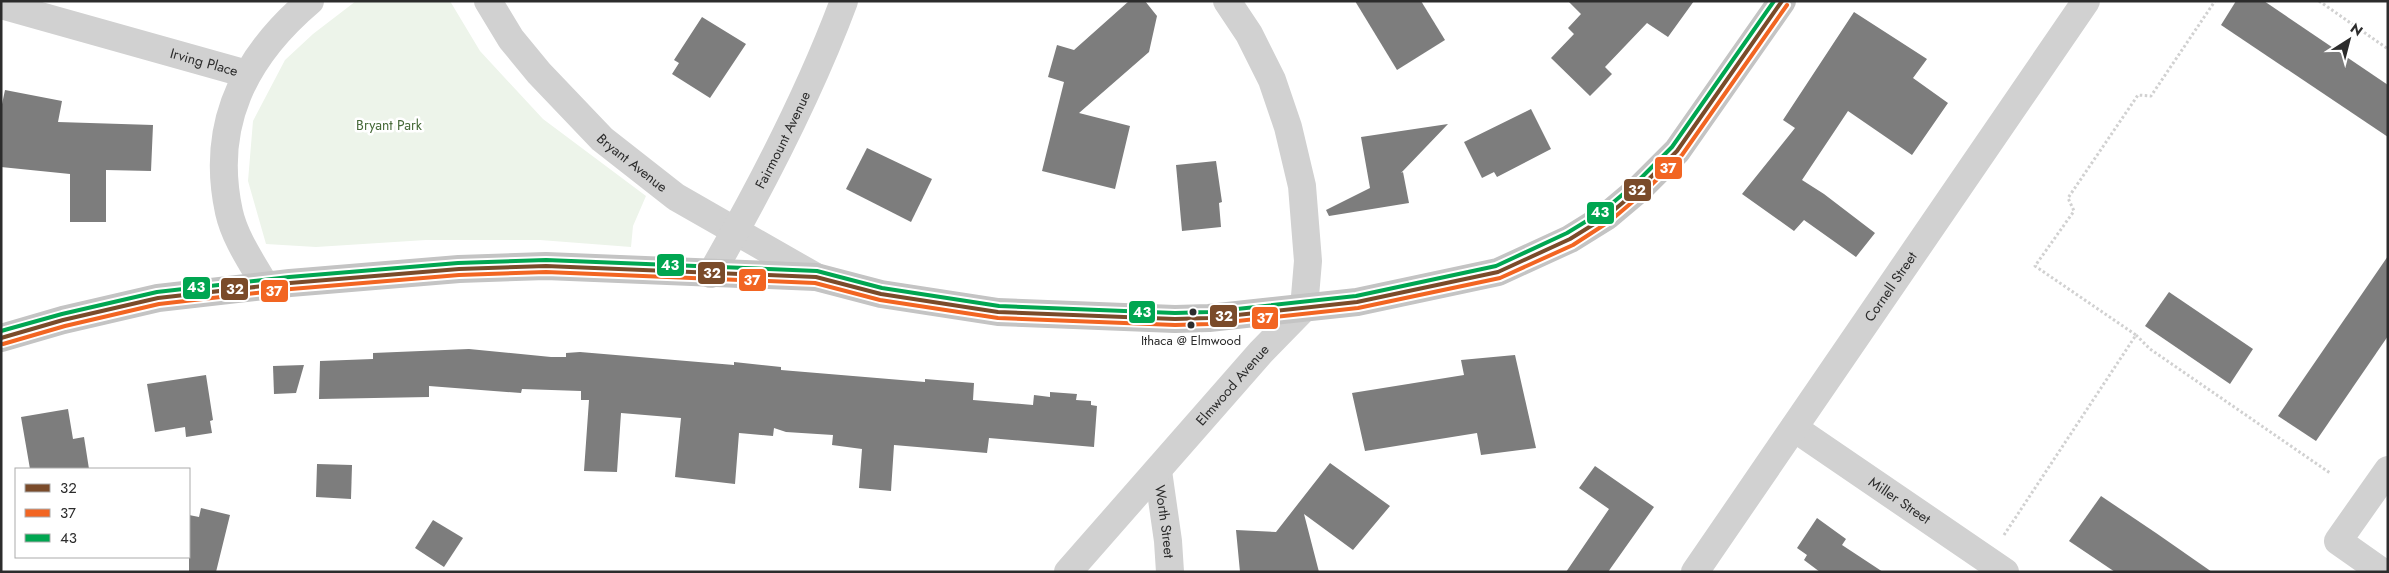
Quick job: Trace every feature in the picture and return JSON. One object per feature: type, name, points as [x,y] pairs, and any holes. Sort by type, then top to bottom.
[{"type":"main road","points":[[1,338],[63,320],[158,298],[290,283],[449,270],[546,266],[816,277],[881,294],[998,312],[1175,319],[1209,318],[1357,302],[1498,272],[1570,239],[1607,216],[1639,189],[1677,151],[1782,1]]},
{"type":"street","points":[[247,74],[263,49],[286,22],[310,1]]},
{"type":"street","name":"Bryant Avenue","points":[[488,1],[511,39],[539,74],[602,139],[676,197],[816,277]]},
{"type":"street","name":"Fairmount Avenue","points":[[711,274],[735,232],[797,110],[844,1]]},
{"type":"street","points":[[1227,1],[1257,49],[1272,80],[1288,127],[1302,186],[1308,261],[1304,308]]},
{"type":"street","name":"Cornell Street","points":[[1695,572],[2086,1]]},
{"type":"street","name":"Irving Place","points":[[1,5],[247,74],[233,108],[223,150],[224,172],[230,213],[235,229],[266,287]]},
{"type":"street","name":"Elmwood Avenue","points":[[1068,572],[1261,352],[1304,308]]},
{"type":"street","name":"Miller Street","points":[[1794,428],[2005,572]]},
{"type":"street","points":[[2382,572],[2338,541],[2388,470]]},
{"type":"street","name":"Worth Street","points":[[1158,471],[1168,541],[1170,572]]},
{"type":"path","points":[[2215,1],[2151,96],[2138,95],[2068,198],[2074,211],[2035,266],[2136,335],[2150,350],[2330,473]]},
{"type":"path","points":[[2319,1],[2388,48]]},
{"type":"path","points":[[2000,542],[2136,335]]},
{"type":"green space","name":"Bryant Park","points":[[356,1],[450,1],[480,51],[543,119],[646,196],[633,226],[631,247],[540,240],[426,240],[316,247],[266,244],[248,181],[253,121],[285,60],[313,34]]},
{"type":"building","points":[[1129,1],[1145,1],[1157,16],[1149,52],[1079,113],[1130,126],[1115,189],[1042,171],[1064,82],[1048,77],[1057,45],[1074,50]]},
{"type":"building","points":[[1355,1],[1421,1],[1445,40],[1397,70]]},
{"type":"building","points":[[1568,1],[1694,1],[1668,37],[1647,23],[1605,67],[1612,74],[1590,96],[1551,58],[1574,34],[1568,28],[1581,14]]},
{"type":"building","points":[[2236,1],[2264,1],[2388,85],[2388,137],[2221,25]]},
{"type":"building","points":[[1854,12],[1927,59],[1913,78],[1948,103],[1912,155],[1848,111],[1802,180],[1824,194],[1875,233],[1856,257],[1804,220],[1794,231],[1742,194],[1795,128],[1783,120]]},
{"type":"building","points":[[702,17],[746,44],[710,98],[672,74],[679,63],[674,60]]},
{"type":"building","points":[[5,90],[62,101],[58,122],[153,125],[151,171],[106,170],[106,222],[70,222],[70,174],[1,167],[1,109]]},
{"type":"building","points":[[1531,109],[1551,149],[1497,177],[1494,172],[1482,178],[1464,142]]},
{"type":"building","points":[[1448,124],[1401,173],[1403,172],[1409,203],[1329,216],[1326,210],[1370,188],[1361,137]]},
{"type":"building","points":[[867,148],[932,179],[911,222],[846,189]]},
{"type":"building","points":[[1216,161],[1222,202],[1219,203],[1221,227],[1182,231],[1176,165]]},
{"type":"building","points":[[2388,256],[2388,336],[2316,441],[2278,416]]},
{"type":"building","points":[[2169,292],[2253,349],[2230,384],[2145,326]]},
{"type":"building","points":[[469,349],[551,357],[566,357],[566,353],[580,352],[734,365],[734,362],[781,367],[781,370],[925,382],[925,379],[974,383],[973,400],[1033,405],[1034,395],[1050,397],[1050,392],[1077,394],[1076,400],[1091,401],[1091,405],[1097,406],[1094,447],[989,438],[987,453],[894,445],[891,491],[859,488],[862,449],[832,445],[833,435],[786,432],[774,428],[773,436],[739,433],[735,484],[675,477],[681,418],[621,413],[617,472],[584,471],[589,400],[581,400],[581,391],[522,389],[521,393],[429,386],[429,397],[319,399],[320,361],[373,359],[373,353]]},
{"type":"building","points":[[1515,355],[1536,448],[1481,455],[1477,433],[1365,451],[1352,393],[1464,375],[1461,360]]},
{"type":"building","points":[[304,365],[296,393],[274,394],[273,366]]},
{"type":"building","points":[[206,375],[213,420],[210,421],[212,433],[186,437],[185,427],[155,432],[147,384]]},
{"type":"building","points":[[68,409],[73,439],[84,437],[89,468],[30,468],[21,417]]},
{"type":"building","points":[[1330,463],[1390,506],[1353,550],[1304,514],[1319,572],[1240,572],[1236,530],[1276,532]]},
{"type":"building","points":[[317,464],[352,465],[351,499],[316,497]]},
{"type":"building","points":[[1595,466],[1654,507],[1608,572],[1566,572],[1609,509],[1579,488]]},
{"type":"building","points":[[2101,496],[2212,572],[2115,572],[2069,541]]},
{"type":"building","points":[[201,508],[230,515],[216,572],[189,572],[190,515],[199,517]]},
{"type":"building","points":[[1817,518],[1846,539],[1842,545],[1883,572],[1820,572],[1804,560],[1807,555],[1797,548]]},
{"type":"building","points":[[433,520],[463,538],[444,567],[415,548]]},
{"type":"transit line","name":"43","points":[[1,331],[62,314],[157,292],[289,277],[458,263],[546,260],[817,271],[882,288],[999,306],[1175,313],[1209,312],[1356,296],[1496,266],[1567,233],[1603,211],[1635,184],[1672,147],[1774,1]]},
{"type":"transit line","name":"32","points":[[1,338],[63,320],[158,298],[290,283],[459,269],[546,266],[816,277],[881,294],[998,312],[1175,319],[1209,318],[1357,302],[1498,272],[1570,239],[1607,216],[1639,189],[1677,151],[1782,1]]},
{"type":"transit line","name":"37","points":[[3,344],[65,326],[159,304],[291,289],[459,275],[546,272],[815,283],[880,300],[998,318],[1175,325],[1210,324],[1358,308],[1500,278],[1573,245],[1610,221],[1643,193],[1682,155],[1787,5]]},
{"type":"place","name":"Ithaca @ Elmwood","points":[[1191,325]]}]
